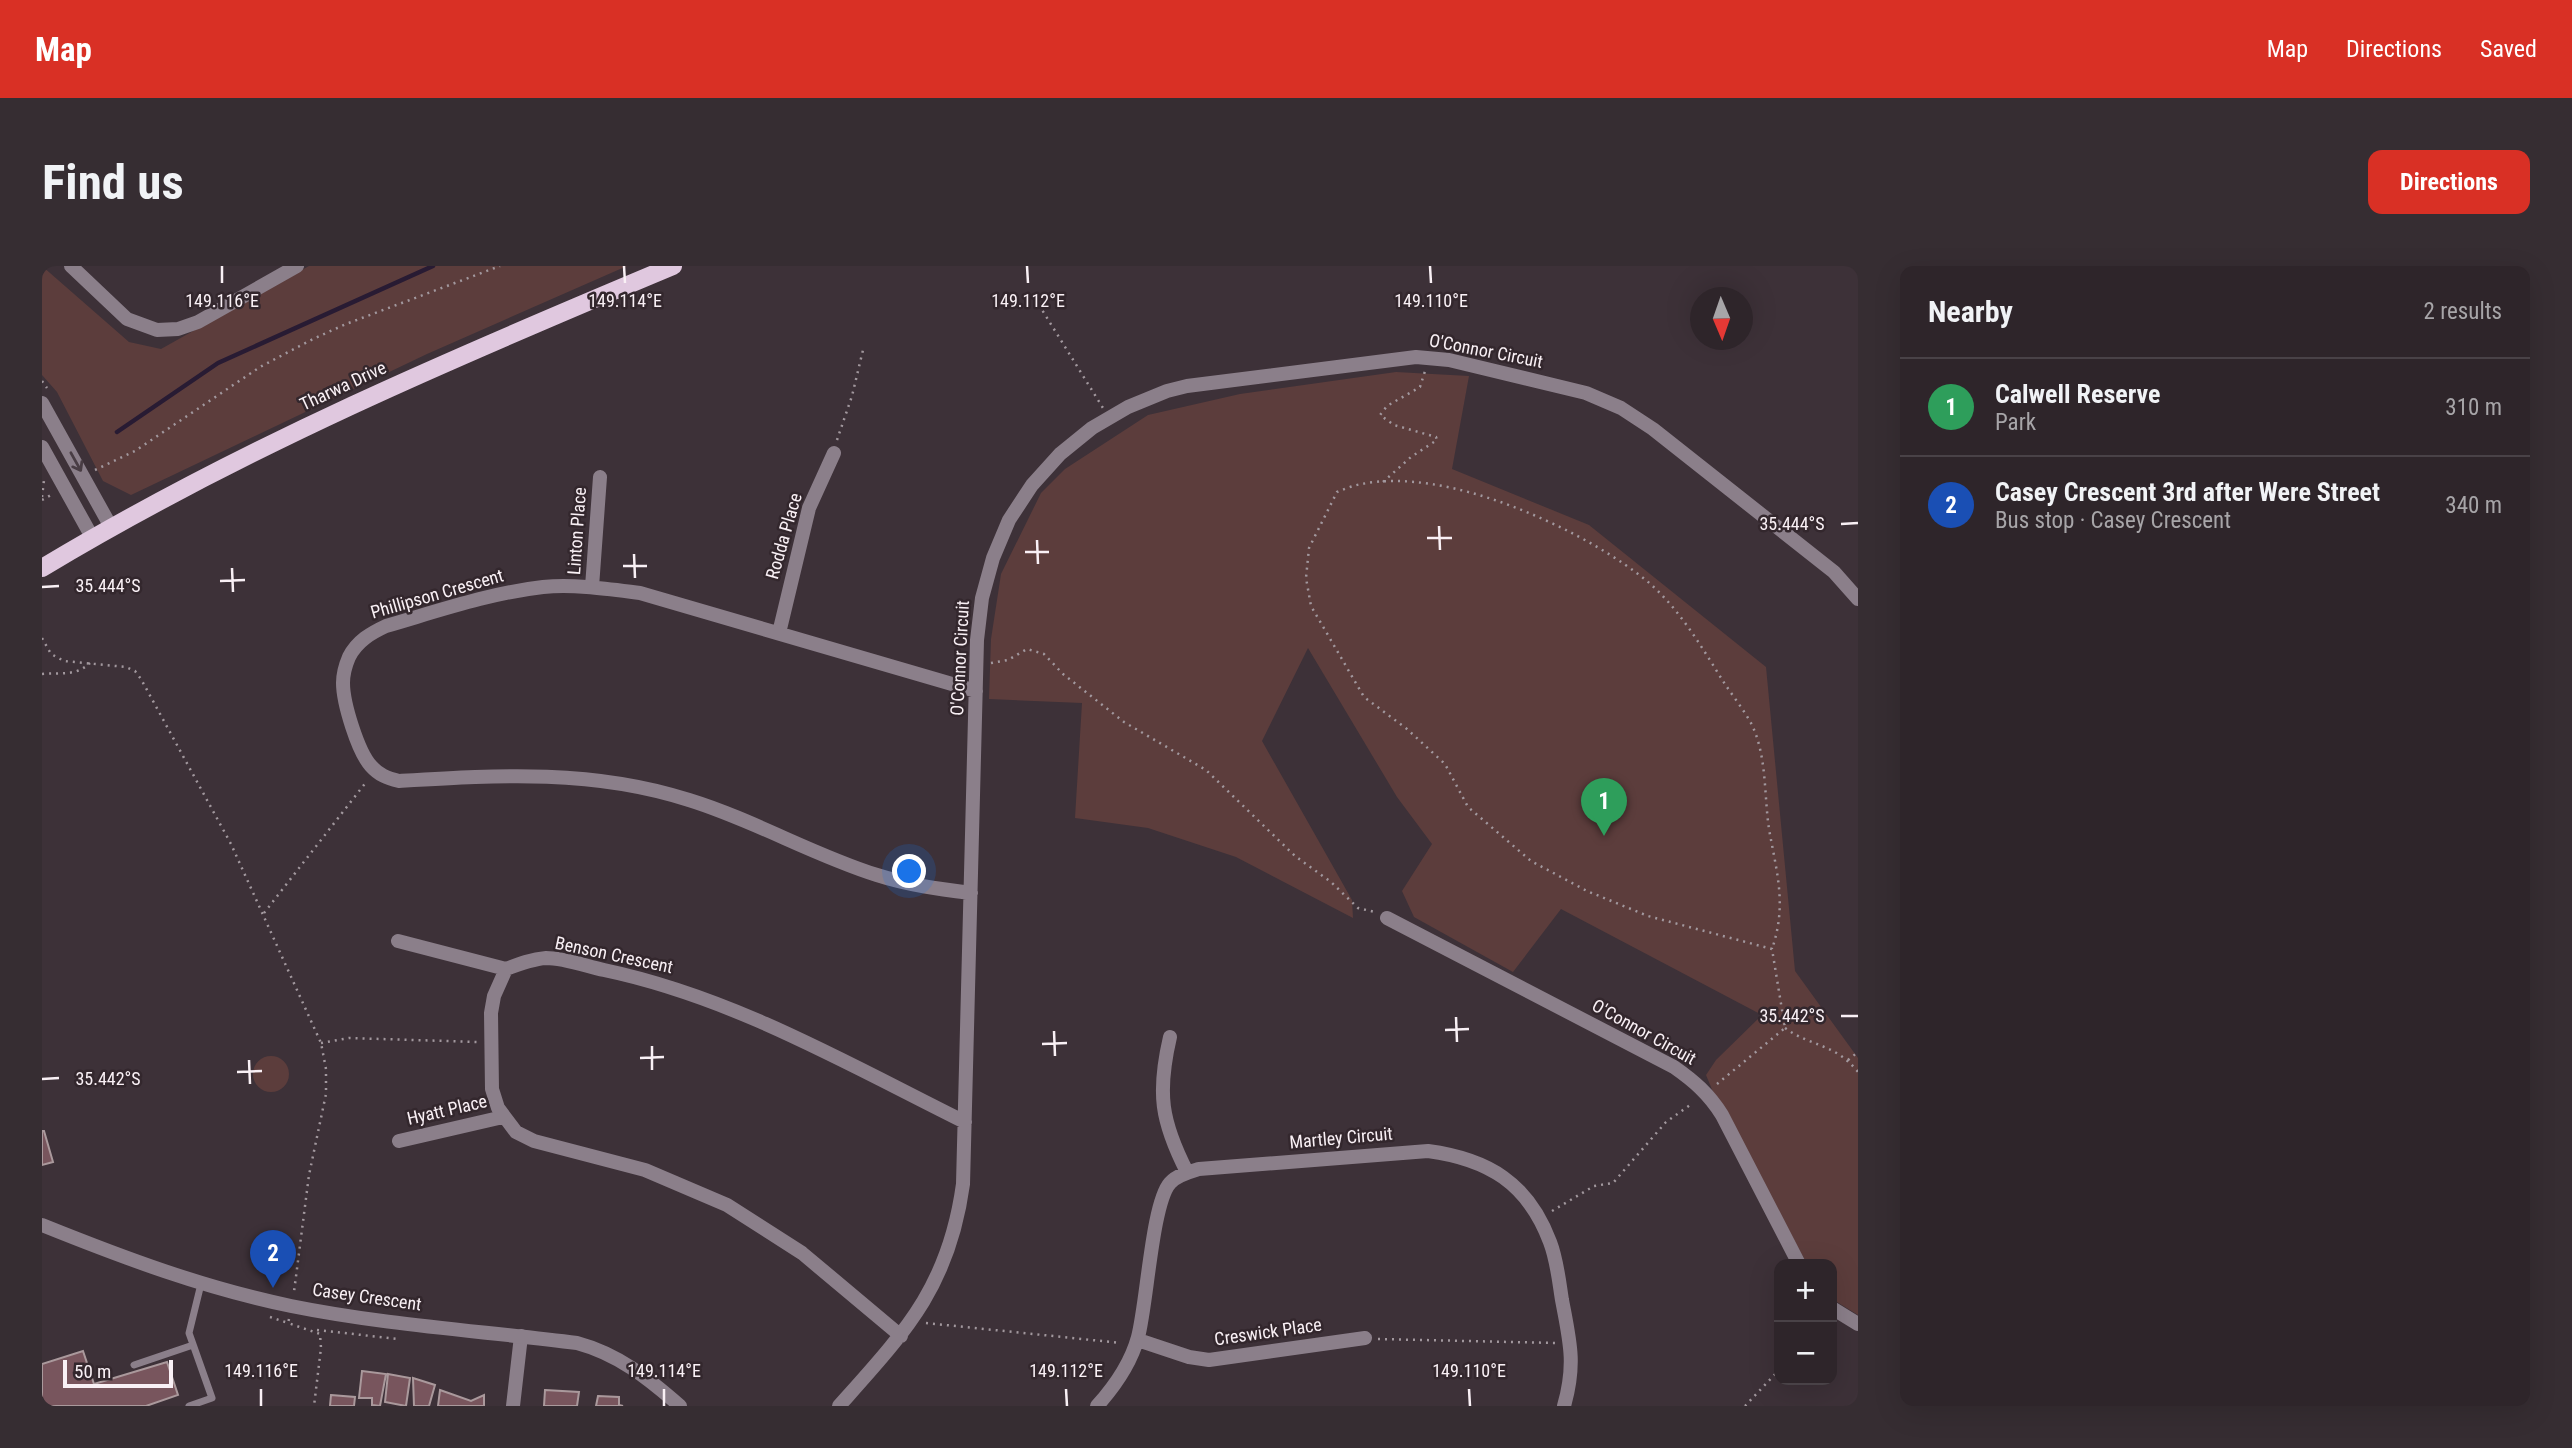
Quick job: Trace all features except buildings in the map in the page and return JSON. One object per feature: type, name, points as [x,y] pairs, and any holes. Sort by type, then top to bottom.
[{"type":"main road","name":"Tharwa Drive","points":[[42,568],[92,537],[267,446],[422,373],[673,266]]},
{"type":"street","points":[[71,266],[127,319],[157,330],[178,329],[198,322],[297,266]]},
{"type":"street","name":"O'Connor Circuit","points":[[839,1406],[901,1336],[935,1283],[950,1245],[963,1184],[976,691],[982,598],[992,558],[1009,520],[1032,485],[1060,454],[1092,428],[1128,407],[1187,386],[1400,357],[1462,363],[1568,388],[1621,408],[1653,429],[1834,572],[1858,599]]},
{"type":"street","points":[[42,403],[111,527]]},
{"type":"street","points":[[42,447],[92,537]]},
{"type":"street","name":"Rodda Place","points":[[779,633],[809,508],[834,453]]},
{"type":"street","name":"Linton Place","points":[[592,587],[600,477]]},
{"type":"street","name":"Phillipson Crescent","points":[[375,770],[361,750],[346,701],[343,682],[350,655],[369,634],[386,626],[500,593],[546,587],[592,587],[640,593],[976,691]]},
{"type":"street","points":[[375,770],[385,777],[399,781],[547,775],[631,785],[714,808],[876,875],[923,887],[971,893]]},
{"type":"street","name":"O'Connor Circuit","points":[[1387,918],[1674,1067],[1697,1083],[1722,1115],[1796,1259]]},
{"type":"street","points":[[398,941],[506,969],[494,996],[491,1013],[492,1089],[503,1117],[516,1132],[534,1141],[645,1170],[727,1205],[802,1253],[901,1336]]},
{"type":"street","name":"Benson Crescent","points":[[506,969],[530,960],[549,958],[632,975],[684,990],[758,1020],[965,1122]]},
{"type":"street","points":[[1097,1406],[1127,1366],[1136,1344],[1144,1312],[1160,1201],[1170,1183],[1186,1172],[1171,1140],[1163,1106],[1163,1071],[1170,1037]]},
{"type":"street","name":"Hyatt Place","points":[[399,1141],[503,1117]]},
{"type":"street","name":"Martley Circuit","points":[[1186,1172],[1428,1150],[1465,1157],[1499,1173],[1522,1192],[1539,1217],[1551,1244],[1573,1355],[1571,1382],[1564,1406]]},
{"type":"street","name":"Casey Crescent","points":[[42,1225],[142,1265],[201,1284],[292,1306],[577,1343],[625,1362],[680,1406]]},
{"type":"street","points":[[1837,1311],[1858,1324]]},
{"type":"street","points":[[513,1406],[521,1336]]},
{"type":"street","name":"Creswick Place","points":[[1136,1344],[1209,1360],[1365,1338]]},
{"type":"lane","points":[[189,1406],[212,1398],[189,1333],[201,1284]]},
{"type":"lane","points":[[134,1365],[193,1345]]},
{"type":"path","points":[[92,471],[135,451],[260,367],[313,339],[500,266]]},
{"type":"path","points":[[1039,305],[1096,398]]},
{"type":"path","points":[[834,453],[863,350]]},
{"type":"path","points":[[1383,482],[1411,457],[1437,440],[1394,425],[1380,415],[1387,406],[1420,387],[1425,377]]},
{"type":"path","points":[[1096,415],[1104,410]]},
{"type":"path","points":[[43,478],[42,498],[54,493]]},
{"type":"path","points":[[1772,949],[1648,916],[1587,891],[1531,861],[1468,807],[1445,764],[1406,729],[1364,697],[1311,606],[1306,578],[1309,548],[1337,492],[1363,484],[1418,482],[1453,488],[1515,507],[1567,529],[1639,574],[1682,617],[1752,726],[1763,764],[1767,815],[1782,904],[1779,928],[1772,949],[1785,1028],[1797,1036],[1831,1048],[1848,1060],[1858,1072]]},
{"type":"path","points":[[42,638],[51,654],[64,661],[125,667],[135,671],[141,679],[232,844],[321,1043],[326,1069],[326,1094],[309,1175],[288,1324],[320,1334],[321,1348],[314,1406]]},
{"type":"path","points":[[995,663],[1008,660],[1027,649],[1044,654],[1063,674],[1081,685],[1124,722],[1206,770],[1295,856],[1331,882],[1358,908],[1371,910],[1387,918]]},
{"type":"path","points":[[42,674],[71,674],[90,663]]},
{"type":"path","points":[[264,913],[375,770]]},
{"type":"path","points":[[1713,1087],[1785,1028]]},
{"type":"path","points":[[321,1043],[349,1038],[482,1042]]},
{"type":"path","points":[[1848,1060],[1858,1052]]},
{"type":"path","points":[[1539,1217],[1594,1186],[1613,1183],[1666,1122],[1675,1116]]},
{"type":"path","points":[[924,1322],[1136,1344]]},
{"type":"path","points":[[1365,1338],[1548,1343]]},
{"type":"path","points":[[1745,1406],[1774,1375]]},
{"type":"shaded area","points":[[42,266],[129,342],[161,349],[309,266],[627,266],[427,354],[131,495],[103,481],[57,392],[42,375]]},
{"type":"shaded area","points":[[1396,372],[1469,376],[1452,469],[1589,525],[1766,667],[1795,971],[1858,1058],[1858,1315],[1837,1302],[1837,1259],[1804,1259],[1716,1099],[1706,1075],[1716,1060],[1762,1015],[1561,909],[1513,972],[1414,917],[1402,891],[1432,844],[1397,797],[1308,648],[1262,741],[1352,900],[1353,918],[1236,857],[1148,828],[1075,818],[1082,703],[989,699],[991,639],[1001,574],[1041,493],[1065,469],[1148,415],[1240,394]]},
{"type":"shaded area","points":[[271,1056],[283,1062],[289,1074],[283,1086],[271,1092],[259,1086],[253,1074],[259,1062]]},
{"type":"waterway","points":[[117,432],[218,363],[433,266]]},
{"type":"place","name":"Calwell Reserve","points":[[1604,836]]},
{"type":"place","name":"Casey Crescent 3rd after Were Street","points":[[273,1288]]}]
